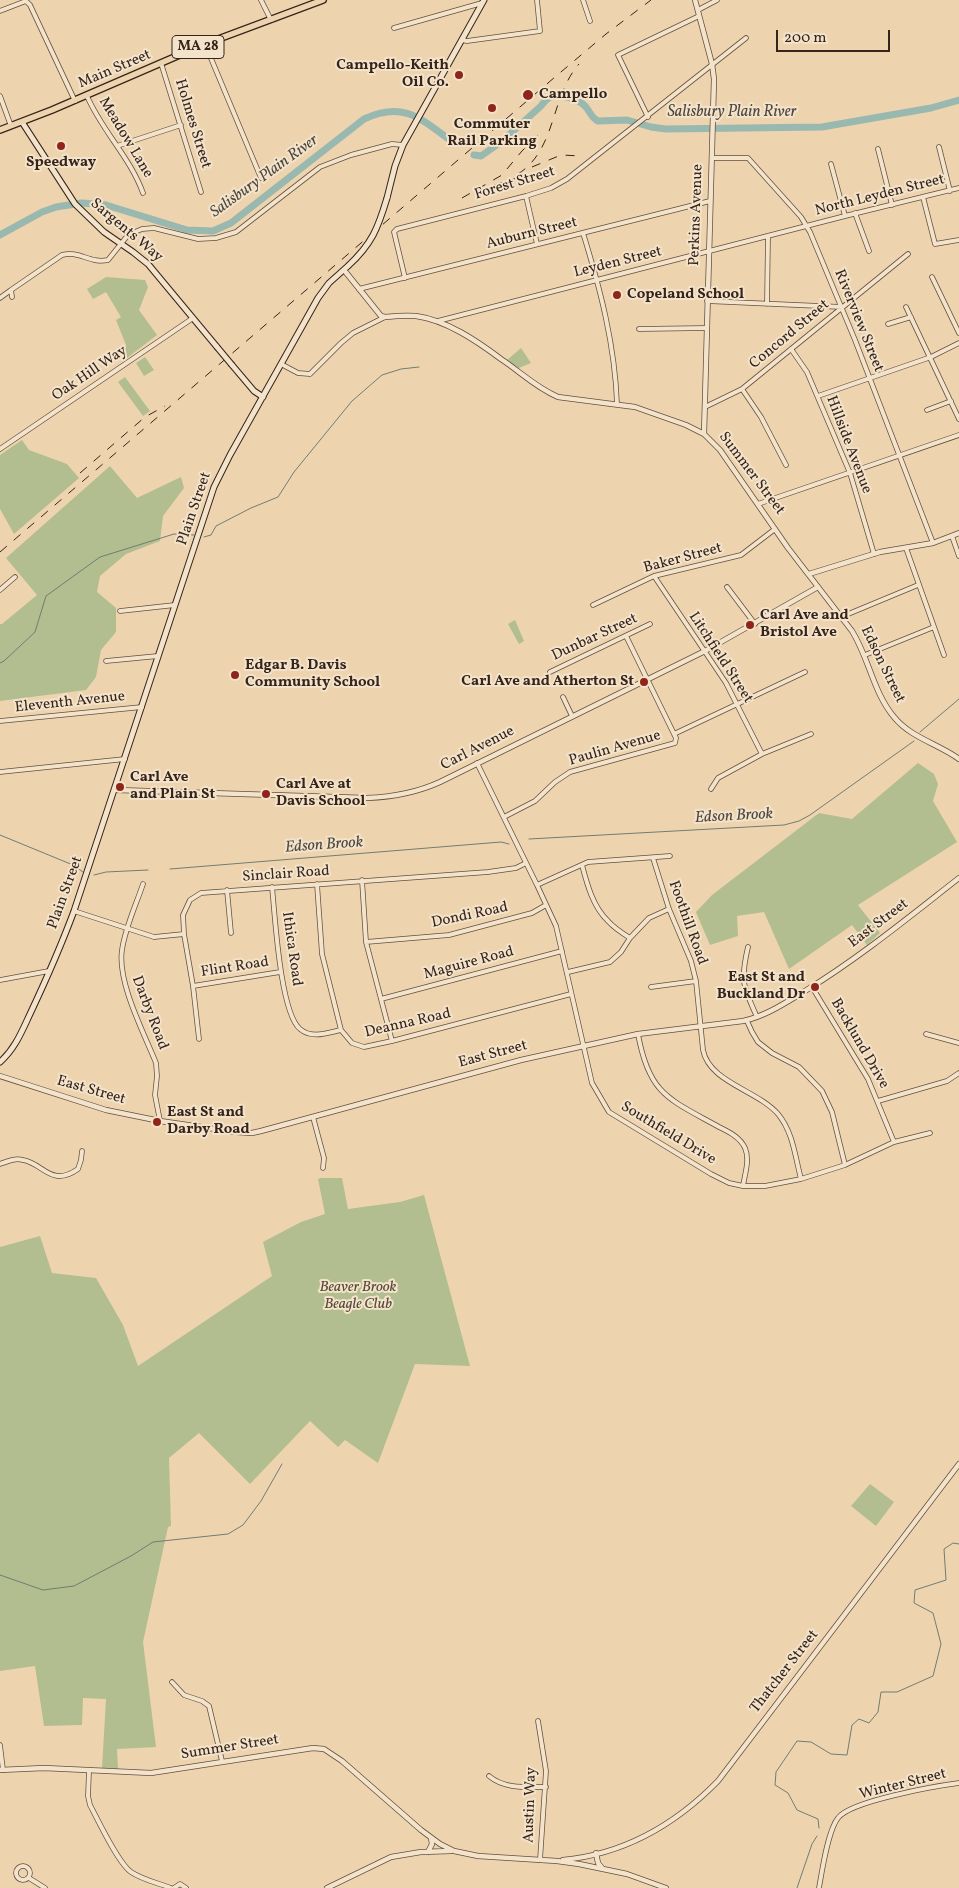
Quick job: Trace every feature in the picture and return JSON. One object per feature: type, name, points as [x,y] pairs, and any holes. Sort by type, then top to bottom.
[{"type":"main road","name":"Main Street","points":[[0,130],[87,96],[205,44],[323,0]]},
{"type":"main road","name":"Plain Street","points":[[0,1062],[18,1040],[50,971],[74,912],[116,790],[217,480],[320,294],[329,282],[361,254],[372,239],[379,226],[395,166],[403,146],[483,1]]},
{"type":"main road","name":"Sargents Way","points":[[22,122],[69,195],[83,213],[104,232],[140,258],[157,274],[254,391],[263,396]]},
{"type":"street","points":[[261,0],[271,20]]},
{"type":"street","points":[[462,40],[467,41],[540,31],[537,0]]},
{"type":"street","points":[[583,0],[590,20]]},
{"type":"street","points":[[696,5],[717,0]]},
{"type":"street","points":[[0,11],[26,1],[32,8],[75,101]]},
{"type":"street","points":[[394,28],[483,1]]},
{"type":"street","name":"Perkins Avenue","points":[[696,5],[712,64],[713,134],[704,434]]},
{"type":"street","points":[[648,116],[618,55],[699,16]]},
{"type":"street","name":"Forest Street","points":[[405,278],[394,232],[397,229],[551,188],[567,179],[634,128],[746,38]]},
{"type":"street","points":[[205,44],[261,178]]},
{"type":"street","name":"Holmes Street","points":[[161,63],[202,192]]},
{"type":"street","points":[[0,96],[11,126]]},
{"type":"street","name":"Meadow Lane","points":[[87,96],[96,114],[136,174],[143,192]]},
{"type":"street","points":[[118,146],[182,125]]},
{"type":"street","points":[[0,298],[62,255],[68,253],[90,260],[108,260],[114,255],[128,235],[134,231],[146,228],[198,240],[226,236],[246,226],[320,167],[351,155],[392,144],[403,146]]},
{"type":"street","points":[[939,147],[950,190]]},
{"type":"street","points":[[878,149],[892,205]]},
{"type":"street","name":"Riverview Street","points":[[712,158],[748,158],[807,226],[842,307],[933,543]]},
{"type":"street","points":[[832,164],[844,216]]},
{"type":"street","name":"North Leyden Street","points":[[807,226],[959,188]]},
{"type":"street","points":[[526,196],[537,244]]},
{"type":"street","points":[[923,197],[935,244],[959,240]]},
{"type":"street","name":"Auburn Street","points":[[359,289],[710,200]]},
{"type":"street","points":[[855,213],[869,251]]},
{"type":"street","name":"Leyden Street","points":[[436,322],[807,226]]},
{"type":"street","points":[[583,233],[608,327],[617,404]]},
{"type":"street","points":[[767,304],[768,236]]},
{"type":"street","name":"Concord Street","points":[[705,407],[742,389],[908,254]]},
{"type":"street","points":[[346,268],[377,313],[385,317]]},
{"type":"street","points":[[932,277],[959,333]]},
{"type":"street","points":[[11,290],[12,297]]},
{"type":"street","points":[[707,302],[842,307]]},
{"type":"street","points":[[906,307],[959,419]]},
{"type":"street","name":"Summer Street","points":[[281,364],[301,374],[312,373],[353,333],[385,317],[417,316],[436,322],[476,342],[501,358],[536,387],[548,393],[558,397],[617,404],[645,410],[704,434],[720,450],[818,587]]},
{"type":"street","name":"Oak Hill Way","points":[[0,449],[193,318]]},
{"type":"street","points":[[888,324],[911,318]]},
{"type":"street","points":[[639,329],[707,328]]},
{"type":"street","points":[[818,396],[931,357],[959,343]]},
{"type":"street","name":"Hillside Avenue","points":[[791,349],[807,372],[850,473],[874,554]]},
{"type":"street","points":[[742,389],[761,417],[786,465]]},
{"type":"street","points":[[927,410],[951,401]]},
{"type":"street","points":[[758,504],[959,435]]},
{"type":"street","name":"Baker Street","points":[[593,605],[654,576],[742,555],[775,529]]},
{"type":"street","points":[[809,574],[874,554],[933,543],[959,533]]},
{"type":"street","points":[[952,536],[959,556]]},
{"type":"street","points":[[906,548],[944,655]]},
{"type":"street","name":"Litchfield Street","points":[[654,576],[726,683],[762,754]]},
{"type":"street","points":[[0,590],[15,577]]},
{"type":"street","points":[[841,617],[918,585]]},
{"type":"street","points":[[727,587],[755,624]]},
{"type":"street","name":"Edson Street","points":[[818,587],[852,630],[865,655],[882,700],[895,718],[910,732],[959,759]]},
{"type":"street","name":"Carl Avenue","points":[[116,790],[383,798],[408,794],[428,788],[648,680],[755,624],[818,587]]},
{"type":"street","points":[[120,611],[176,605]]},
{"type":"street","name":"Dunbar Street","points":[[550,672],[650,624]]},
{"type":"street","points":[[865,655],[934,627]]},
{"type":"street","points":[[626,636],[674,734],[804,672]]},
{"type":"street","points":[[106,661],[160,655]]},
{"type":"street","points":[[563,697],[572,716]]},
{"type":"street","name":"Eleventh Avenue","points":[[0,722],[142,707]]},
{"type":"street","name":"Paulin Avenue","points":[[504,817],[535,801],[555,782],[570,772],[673,744],[676,741],[674,734]]},
{"type":"street","points":[[711,789],[718,778],[762,754],[811,734]]},
{"type":"street","points":[[0,772],[125,759]]},
{"type":"street","name":"Southfield Drive","points":[[477,763],[556,926],[592,1083],[609,1112],[712,1174],[743,1186],[764,1186],[801,1179],[845,1165],[894,1142],[930,1133]]},
{"type":"street","points":[[537,885],[588,862],[670,856]]},
{"type":"street","name":"Foothill Road","points":[[653,858],[669,910],[691,960],[696,981],[704,1055],[710,1066],[727,1080],[763,1101],[781,1118],[791,1138],[801,1179]]},
{"type":"street","name":"Sinclair Road","points":[[199,1039],[183,915],[190,900],[201,893],[488,872],[516,868],[526,863]]},
{"type":"street","points":[[582,864],[587,884],[600,912],[608,921],[630,938]]},
{"type":"street","name":"East Street","points":[[0,1076],[106,1110],[160,1121],[252,1133],[521,1060],[638,1034],[747,1021],[778,1008],[812,987],[875,944],[959,878]]},
{"type":"street","points":[[362,880],[366,942],[392,1042]]},
{"type":"street","name":"Darby Road","points":[[143,884],[122,949],[122,973],[156,1063],[158,1076],[155,1095],[160,1121]]},
{"type":"street","points":[[316,884],[322,954],[341,1030]]},
{"type":"street","name":"Ithica Road","points":[[272,887],[280,972],[293,1019],[301,1029],[314,1035],[341,1030]]},
{"type":"street","points":[[227,890],[230,933]]},
{"type":"street","name":"Dondi Road","points":[[366,942],[449,935],[532,913],[546,905]]},
{"type":"street","points":[[568,972],[610,962],[621,952],[630,938],[649,918],[669,910]]},
{"type":"street","points":[[74,912],[158,938],[184,934]]},
{"type":"street","points":[[748,947],[743,981],[756,1017]]},
{"type":"street","name":"Maguire Road","points":[[382,999],[562,951]]},
{"type":"street","points":[[0,980],[50,971]]},
{"type":"street","name":"Flint Road","points":[[193,986],[280,972]]},
{"type":"street","points":[[651,987],[696,981]]},
{"type":"street","name":"Backlund Drive","points":[[812,987],[868,1078],[894,1142]]},
{"type":"street","name":"Deanna Road","points":[[341,1030],[352,1043],[364,1048],[571,994]]},
{"type":"street","points":[[747,1021],[758,1042],[772,1053],[799,1068],[822,1091],[832,1112],[845,1165]]},
{"type":"street","points":[[638,1034],[647,1069],[663,1093],[733,1134],[743,1144],[748,1160],[743,1186]]},
{"type":"street","points":[[926,1034],[959,1043]]},
{"type":"street","points":[[878,1101],[947,1081],[959,1073]]},
{"type":"street","points":[[313,1117],[324,1158],[323,1168]]},
{"type":"street","points":[[0,1164],[14,1159],[24,1160],[47,1173],[63,1175],[78,1169],[82,1160],[82,1151]]},
{"type":"street","name":"Thatcher Street","points":[[557,1861],[590,1855],[628,1844],[660,1829],[688,1810],[718,1781],[959,1464]]},
{"type":"street","points":[[172,1682],[184,1695],[202,1701],[208,1706],[222,1762]]},
{"type":"street","name":"Austin Way","points":[[538,1721],[546,1771],[540,1860]]},
{"type":"street","points":[[0,1745],[2,1770]]},
{"type":"street","name":"Summer Street","points":[[2,1770],[44,1768],[151,1773],[309,1749],[324,1749],[338,1757],[431,1838],[454,1851],[478,1856],[557,1861],[593,1867],[635,1876],[666,1888]]},
{"type":"street","points":[[89,1771],[88,1796],[90,1805],[121,1861],[136,1875],[173,1888],[180,1884],[186,1888]]},
{"type":"street","points":[[488,1776],[496,1783],[505,1785],[546,1787]]},
{"type":"street","name":"Winter Street","points":[[818,1888],[832,1832],[837,1818],[842,1813],[852,1808],[896,1795],[959,1783]]},
{"type":"street","points":[[428,1852],[432,1844],[431,1838]]},
{"type":"street","points":[[327,1888],[391,1857],[454,1851]]},
{"type":"street","points":[[596,1853],[598,1864],[603,1869]]},
{"type":"street","points":[[590,1855],[593,1867]]},
{"type":"street","points":[[29,1878],[29,1868],[22,1865],[18,1867],[15,1874],[18,1878],[24,1880],[29,1878],[45,1888]]},
{"type":"green space","points":[[106,277],[145,280],[148,287],[139,310],[157,335],[127,358],[124,355],[126,345],[116,320],[121,317],[106,292],[93,299],[87,289]]},
{"type":"green space","points":[[521,348],[531,363],[519,368],[507,360]]},
{"type":"green space","points":[[145,357],[154,370],[144,376],[136,363]]},
{"type":"green space","points":[[125,377],[150,411],[143,416],[118,382]]},
{"type":"green space","points":[[22,440],[29,450],[67,464],[79,478],[14,534],[0,509],[0,455]]},
{"type":"green space","points":[[110,466],[137,498],[181,477],[184,488],[163,516],[160,541],[126,554],[100,576],[97,592],[116,608],[116,632],[101,650],[96,677],[86,690],[0,701],[0,624],[37,595],[6,558]]},
{"type":"green space","points":[[515,620],[524,641],[519,644],[508,624]]},
{"type":"green space","points":[[918,763],[934,774],[938,784],[933,801],[957,842],[858,905],[880,933],[867,945],[852,925],[789,969],[764,912],[737,916],[738,936],[710,945],[696,912],[712,895],[819,813],[852,819]]},
{"type":"green space","name":"Beaver Brook Beagle Club","points":[[342,1178],[348,1209],[400,1202],[424,1195],[470,1366],[415,1364],[378,1463],[345,1440],[338,1447],[310,1421],[250,1484],[199,1433],[169,1458],[171,1526],[168,1527],[143,1642],[156,1747],[117,1749],[118,1769],[102,1768],[106,1699],[83,1698],[82,1725],[44,1726],[35,1666],[0,1671],[0,1247],[40,1236],[52,1273],[96,1278],[123,1325],[138,1366],[272,1276],[263,1242],[301,1222],[325,1214],[318,1179]]},
{"type":"green space","points":[[870,1484],[894,1502],[876,1526],[851,1506]]},
{"type":"waterway","name":"Salisbury Plain River","points":[[474,155],[481,156],[501,142],[546,100],[554,96],[568,97],[578,101],[598,121],[627,120],[666,129],[822,127],[931,108],[959,100]]},
{"type":"waterway","name":"Salisbury Plain River","points":[[0,235],[42,212],[56,207],[82,203],[106,205],[187,230],[213,231],[231,223],[364,119],[378,114],[390,112],[410,114],[450,140]]},
{"type":"waterway","points":[[204,537],[211,535],[216,526],[278,497],[294,472],[352,401],[382,375],[401,369],[419,367]]},
{"type":"waterway","points":[[0,663],[35,632],[46,596],[100,557],[174,534],[194,535]]},
{"type":"waterway","name":"Edson Brook","points":[[920,732],[959,699]]},
{"type":"waterway","name":"Edson Brook","points":[[529,839],[784,825],[799,821],[810,815],[914,741]]},
{"type":"waterway","name":"Edson Brook","points":[[0,835],[73,865],[83,872]]},
{"type":"waterway","name":"Edson Brook","points":[[170,869],[501,842],[509,844]]},
{"type":"waterway","name":"Edson Brook","points":[[94,875],[106,872],[148,870]]},
{"type":"waterway","points":[[0,1575],[43,1590],[74,1586],[131,1556],[153,1542],[228,1534],[243,1525],[261,1501],[282,1464]]},
{"type":"waterway","points":[[819,1828],[818,1819],[797,1810],[788,1793],[775,1785],[776,1772],[797,1741],[811,1742],[831,1754],[847,1755],[852,1725],[859,1719],[869,1723],[878,1712],[881,1692],[897,1692],[933,1676],[941,1644],[933,1613],[914,1603],[915,1590],[946,1580],[944,1549],[953,1543],[959,1544]]},
{"type":"waterway","points":[[797,1888],[812,1844],[817,1836]]},
{"type":"railway","points":[[0,552],[555,77],[606,34],[651,0]]},
{"type":"railway","points":[[518,174],[531,163],[540,151],[563,92],[579,64]]},
{"type":"railway","points":[[462,198],[502,175],[542,131]]},
{"type":"railway","points":[[532,167],[561,155],[582,156]]},
{"type":"railway","points":[[494,185],[514,179],[525,173]]},
{"type":"railway","points":[[80,473],[145,417],[165,406]]},
{"type":"place","name":"Campello-Keith Oil Co.","points":[[459,75]]},
{"type":"place","name":"Campello","points":[[528,95]]},
{"type":"place","name":"Commuter Rail Parking","points":[[492,108]]},
{"type":"place","name":"Speedway","points":[[61,146]]},
{"type":"place","name":"Copeland School","points":[[617,295]]},
{"type":"place","name":"Carl Ave and Bristol Ave","points":[[750,625]]},
{"type":"place","name":"Edgar B. Davis Community School","points":[[235,675]]},
{"type":"place","name":"Carl Ave and Atherton St","points":[[644,682]]},
{"type":"place","name":"Carl Ave and Plain St","points":[[120,787]]},
{"type":"place","name":"Carl Ave at Davis School","points":[[266,794]]},
{"type":"place","name":"East St and Buckland Dr","points":[[815,987]]},
{"type":"place","name":"East St and Darby Road","points":[[157,1122]]}]
